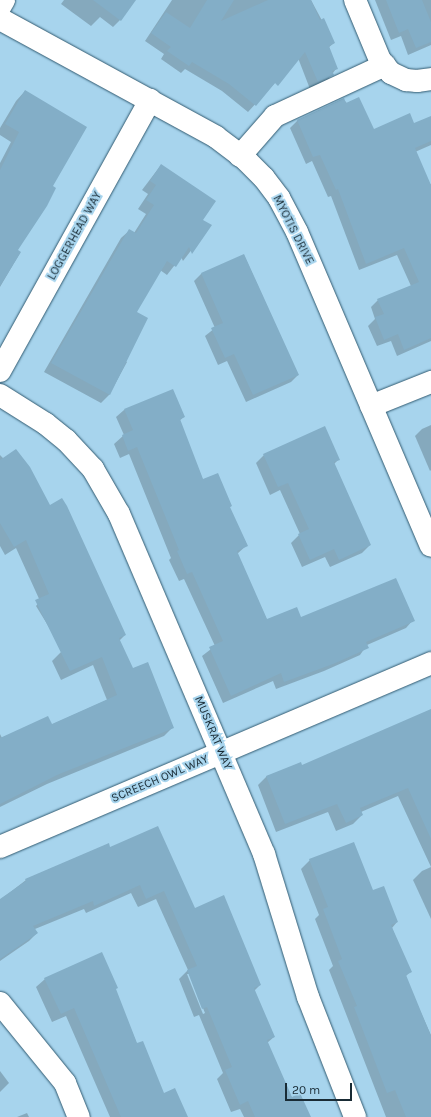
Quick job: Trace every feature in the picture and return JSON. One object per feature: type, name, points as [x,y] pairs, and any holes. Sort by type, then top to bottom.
[{"type":"street","points":[[0,7],[4,0]]},
{"type":"street","points":[[355,0],[380,60],[391,73],[406,80],[417,82],[431,78]]},
{"type":"street","name":"MYOTIS DRIVE","points":[[0,19],[216,137],[264,178],[279,198],[294,225],[431,546]]},
{"type":"street","points":[[240,156],[275,116],[385,65]]},
{"type":"street","name":"LOGGERHEAD WAY","points":[[0,371],[150,100]]},
{"type":"street","points":[[371,406],[431,382]]},
{"type":"street","name":"MUSKRAT WAY","points":[[0,396],[46,424],[66,440],[93,469],[107,490],[264,854],[308,997],[356,1117]]},
{"type":"street","name":"SCREECH OWL WAY","points":[[0,847],[431,663]]},
{"type":"street","points":[[0,1003],[65,1083],[79,1117]]},
{"type":"building","points":[[93,0],[136,0],[121,21]]},
{"type":"building","points":[[207,0],[234,0],[221,21],[268,0],[311,0],[320,20],[324,18],[335,43],[329,46],[338,69],[332,71],[334,75],[318,82],[305,52],[278,86],[275,83],[256,106],[229,84],[192,62],[189,66],[167,51],[171,47],[151,33],[166,12],[190,28]]},
{"type":"building","points":[[386,0],[422,0],[431,22],[431,42],[416,48],[408,29],[399,33]]},
{"type":"building","points":[[25,90],[87,127],[53,186],[56,188],[47,206],[18,250],[21,252],[0,286],[0,170],[19,132],[5,124]]},
{"type":"building","points":[[359,97],[374,129],[410,113],[414,123],[431,116],[431,141],[415,148],[431,185],[431,338],[404,350],[398,334],[384,340],[375,317],[384,314],[377,299],[419,282],[404,248],[366,264],[338,189],[336,190],[320,155],[313,157],[297,120],[344,98],[346,103]]},
{"type":"building","points":[[161,164],[216,201],[203,220],[212,225],[192,254],[189,247],[176,267],[167,261],[137,312],[148,318],[110,395],[51,363],[129,229],[136,233],[154,205],[146,200],[156,185],[150,181]]},
{"type":"building","points":[[244,254],[299,375],[253,395],[234,354],[225,358],[211,328],[223,323],[201,273]]},
{"type":"building","points":[[173,389],[185,417],[180,419],[203,479],[218,473],[232,506],[230,507],[248,546],[237,551],[267,619],[297,607],[301,617],[396,578],[415,621],[366,642],[369,648],[333,664],[284,682],[281,673],[231,696],[209,647],[223,641],[192,572],[187,574],[177,551],[179,550],[137,447],[128,451],[122,435],[133,430],[124,409]]},
{"type":"building","points":[[325,426],[340,460],[334,462],[371,545],[339,560],[334,549],[310,560],[298,534],[309,529],[288,483],[278,487],[263,454]]},
{"type":"building","points":[[16,449],[30,467],[50,505],[62,498],[67,506],[126,635],[119,638],[133,668],[148,662],[174,728],[57,775],[0,804],[0,738],[48,716],[52,724],[117,695],[102,657],[70,671],[35,600],[49,594],[26,540],[14,547],[0,523],[0,460]]},
{"type":"building","points":[[431,709],[431,839],[408,788],[360,808],[363,815],[346,823],[337,804],[285,824],[266,776],[301,762],[302,765]]},
{"type":"building","points":[[158,826],[195,908],[224,895],[261,985],[254,988],[275,1037],[267,1040],[292,1097],[300,1093],[311,1117],[255,1117],[248,1101],[240,1105],[225,1070],[232,1067],[207,1007],[202,1009],[187,970],[197,966],[164,891],[146,899],[140,885],[94,906],[93,901],[33,926],[38,933],[0,959],[0,899],[26,881],[25,879],[109,843],[110,847]]},
{"type":"building","points":[[354,842],[373,890],[384,886],[398,922],[391,925],[412,972],[406,975],[431,1036],[431,1117],[406,1117],[395,1090],[387,1093],[354,1007],[357,1006],[338,961],[342,959],[323,909],[328,907],[309,859]]},
{"type":"building","points":[[102,952],[118,988],[116,989],[137,1043],[143,1041],[164,1093],[175,1088],[188,1117],[121,1117],[74,1008],[61,1014],[44,978]]}]
